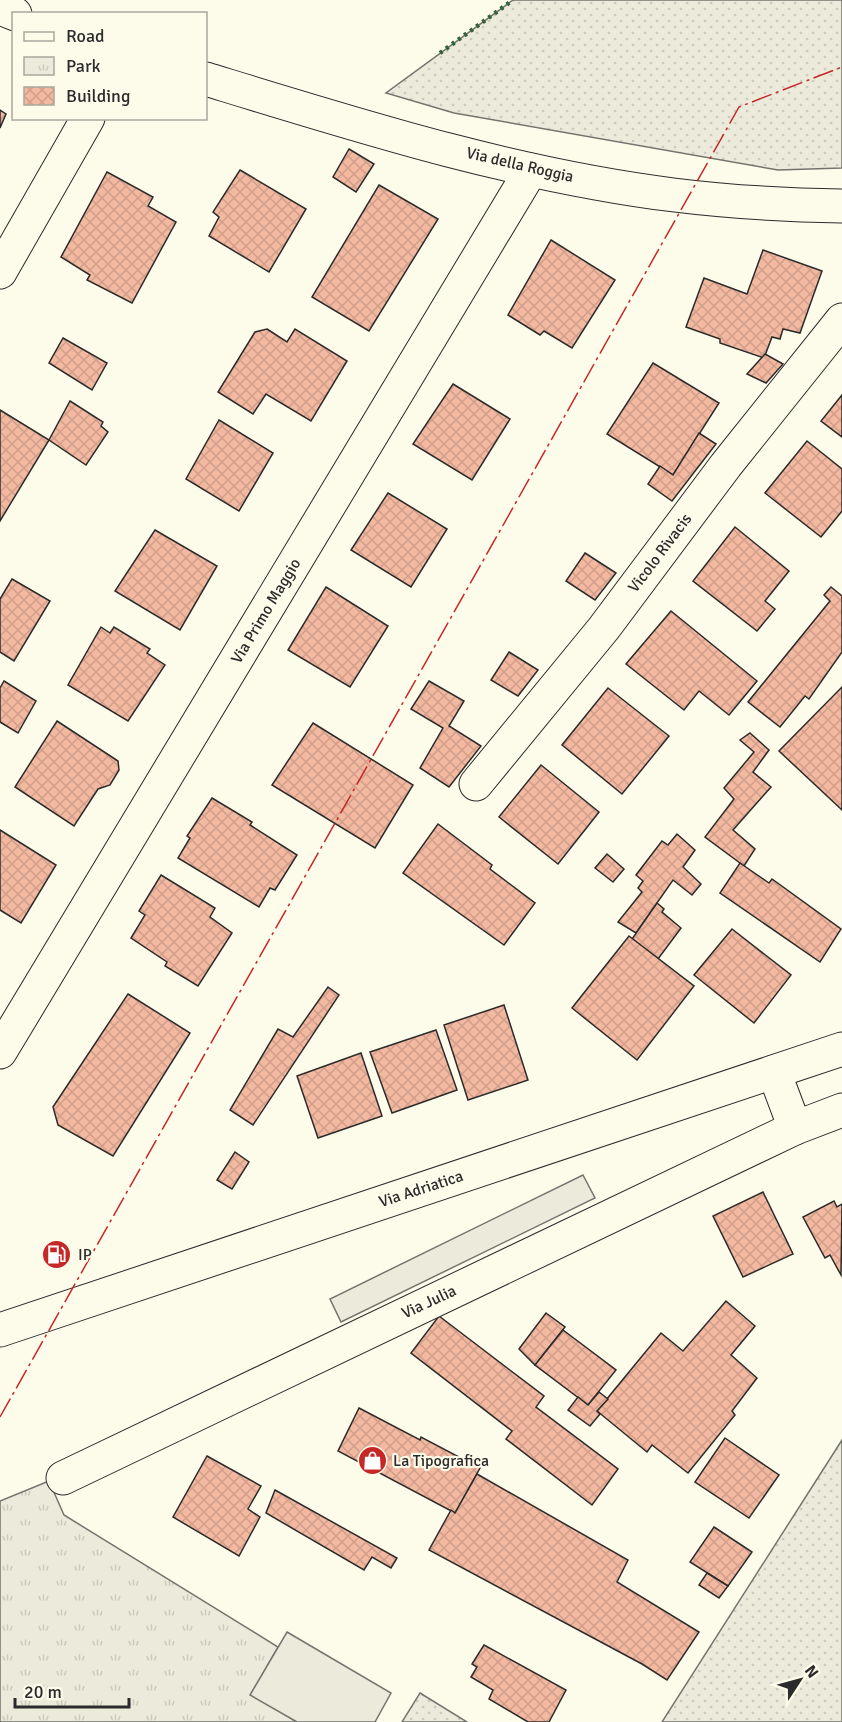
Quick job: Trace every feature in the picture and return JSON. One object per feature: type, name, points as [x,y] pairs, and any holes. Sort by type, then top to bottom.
[{"type":"street","name":"Via della Roggia","points":[[207,79],[359,126],[531,170],[673,195],[775,204],[842,206]]},
{"type":"street","points":[[0,272],[87,120]]},
{"type":"street","name":"Via Primo Maggio","points":[[0,1052],[531,170]]},
{"type":"street","name":"Vicolo Rivacis","points":[[476,784],[604,628],[726,465],[842,320]]},
{"type":"street","name":"Via Adriatica","points":[[0,1330],[842,1049]]},
{"type":"street","points":[[774,1072],[795,1128]]},
{"type":"street","name":"Via Julia","points":[[63,1478],[795,1128],[842,1110]]},
{"type":"green space","points":[[513,0],[842,0],[842,168],[778,170],[454,113],[386,93]]},
{"type":"green space","points":[[842,1440],[842,1722],[662,1722]]},
{"type":"green space","points":[[49,1481],[64,1515],[278,1647],[251,1694],[297,1722],[0,1722],[0,1501]]},
{"type":"green space","points":[[420,1693],[467,1722],[402,1722]]},
{"type":"shaded area","points":[[583,1175],[595,1198],[341,1322],[330,1299]]},
{"type":"shaded area","points":[[287,1632],[391,1693],[375,1722],[297,1722],[250,1695]]},
{"type":"building","points":[[0,110],[6,114],[0,128]]},
{"type":"building","points":[[349,149],[374,164],[356,192],[333,177]]},
{"type":"building","points":[[240,170],[306,209],[269,272],[209,236],[219,217],[213,212]]},
{"type":"building","points":[[107,172],[153,197],[148,206],[176,222],[132,303],[87,280],[90,275],[61,257]]},
{"type":"building","points":[[379,185],[438,219],[369,331],[312,297]]},
{"type":"building","points":[[551,240],[615,280],[572,348],[544,331],[540,335],[508,315]]},
{"type":"building","points":[[763,250],[822,271],[800,333],[783,329],[780,339],[772,337],[764,358],[720,343],[720,339],[686,327],[704,278],[747,294]]},
{"type":"building","points":[[267,329],[287,342],[295,329],[347,361],[311,421],[266,394],[253,414],[218,392],[255,332]]},
{"type":"building","points":[[63,338],[107,363],[92,390],[49,363]]},
{"type":"building","points":[[765,354],[783,364],[766,383],[747,374]]},
{"type":"building","points":[[653,363],[719,403],[673,475],[607,434]]},
{"type":"building","points":[[453,384],[510,419],[472,480],[413,444]]},
{"type":"building","points":[[842,395],[842,437],[821,421]]},
{"type":"building","points":[[70,401],[103,422],[101,426],[108,432],[86,465],[49,440]]},
{"type":"building","points":[[0,410],[49,440],[0,521]]},
{"type":"building","points":[[219,420],[273,453],[239,511],[186,479]]},
{"type":"building","points":[[699,433],[716,444],[672,501],[648,484],[660,466],[673,475]]},
{"type":"building","points":[[807,441],[842,469],[842,511],[821,537],[765,493]]},
{"type":"building","points":[[388,493],[447,529],[411,587],[351,550]]},
{"type":"building","points":[[735,527],[789,571],[765,601],[775,609],[757,631],[693,581]]},
{"type":"building","points":[[155,530],[217,566],[180,630],[115,591]]},
{"type":"building","points":[[585,553],[616,573],[595,600],[566,581]]},
{"type":"building","points":[[12,579],[50,601],[14,661],[0,652],[0,599]]},
{"type":"building","points":[[326,587],[388,626],[350,687],[288,650]]},
{"type":"building","points":[[831,587],[842,596],[842,652],[809,699],[805,696],[780,727],[748,702],[830,601],[824,595]]},
{"type":"building","points":[[671,611],[757,681],[729,715],[699,691],[684,710],[626,664]]},
{"type":"building","points":[[101,627],[110,633],[114,627],[150,649],[147,653],[165,665],[128,721],[68,685]]},
{"type":"building","points":[[509,652],[538,670],[518,696],[491,680]]},
{"type":"building","points":[[4,681],[36,701],[18,733],[0,722],[0,688]]},
{"type":"building","points":[[429,681],[464,701],[449,726],[481,746],[449,787],[420,768],[443,728],[411,709]]},
{"type":"building","points":[[842,687],[842,810],[779,751]]},
{"type":"building","points":[[608,688],[669,736],[622,794],[562,745]]},
{"type":"building","points":[[57,721],[118,761],[119,770],[110,785],[98,789],[74,826],[15,787]]},
{"type":"building","points":[[313,723],[413,785],[375,848],[272,785]]},
{"type":"building","points":[[750,733],[769,750],[753,772],[771,787],[733,830],[755,849],[744,866],[705,837],[734,799],[724,788],[754,752],[740,740]]},
{"type":"building","points":[[541,765],[599,812],[558,864],[499,817]]},
{"type":"building","points":[[212,798],[252,822],[250,825],[297,855],[275,890],[270,888],[259,907],[178,858],[190,838],[187,836]]},
{"type":"building","points":[[438,824],[492,865],[490,869],[535,903],[504,945],[403,873]]},
{"type":"building","points":[[0,830],[56,865],[21,923],[0,910]]},
{"type":"building","points":[[677,834],[695,850],[683,867],[701,884],[692,895],[673,880],[636,933],[618,922],[642,892],[638,888],[643,881],[636,875],[662,841],[668,845]]},
{"type":"building","points":[[607,854],[624,869],[613,882],[595,868]]},
{"type":"building","points":[[740,863],[769,883],[772,879],[841,929],[820,962],[720,893]]},
{"type":"building","points":[[161,875],[215,908],[210,917],[232,933],[198,986],[165,966],[167,962],[131,938],[145,915],[139,911]]},
{"type":"building","points":[[657,903],[664,909],[662,912],[681,928],[658,959],[632,939]]},
{"type":"building","points":[[732,929],[791,975],[754,1023],[694,975]]},
{"type":"building","points":[[629,936],[694,986],[637,1060],[572,1008]]},
{"type":"building","points":[[328,987],[339,995],[253,1125],[230,1110],[278,1029],[293,1037]]},
{"type":"building","points":[[128,994],[190,1033],[113,1156],[58,1125],[53,1107]]},
{"type":"building","points":[[504,1005],[528,1080],[468,1100],[444,1025]]},
{"type":"building","points":[[436,1030],[457,1090],[392,1113],[370,1052]]},
{"type":"building","points":[[361,1053],[382,1116],[318,1138],[297,1076]]},
{"type":"building","points":[[235,1152],[249,1162],[232,1189],[217,1180]]},
{"type":"building","points":[[763,1192],[793,1254],[743,1277],[713,1216]]},
{"type":"building","points":[[834,1201],[837,1207],[842,1204],[841,1275],[830,1255],[825,1258],[803,1217]]},
{"type":"building","points":[[726,1301],[755,1326],[731,1355],[757,1378],[732,1411],[735,1415],[688,1473],[652,1445],[647,1452],[597,1411],[661,1333],[683,1351]]},
{"type":"building","points":[[546,1313],[565,1327],[535,1365],[519,1349]]},
{"type":"building","points":[[439,1316],[544,1396],[536,1407],[618,1469],[592,1505],[506,1439],[512,1431],[411,1353]]},
{"type":"building","points":[[563,1330],[616,1370],[588,1405],[535,1365]]},
{"type":"building","points":[[599,1392],[608,1399],[597,1411],[600,1414],[590,1426],[568,1410],[578,1397],[588,1405]]},
{"type":"building","points":[[359,1408],[480,1468],[455,1513],[338,1451]]},
{"type":"building","points":[[725,1438],[779,1475],[749,1518],[695,1482]]},
{"type":"building","points":[[207,1456],[261,1486],[248,1509],[260,1517],[239,1556],[173,1517]]},
{"type":"building","points":[[477,1474],[628,1560],[617,1582],[699,1632],[667,1680],[642,1664],[429,1550],[451,1510],[455,1513]]},
{"type":"building","points":[[275,1490],[397,1558],[391,1568],[372,1557],[364,1570],[266,1513]]},
{"type":"building","points":[[714,1527],[752,1552],[728,1586],[690,1562]]},
{"type":"building","points":[[707,1573],[728,1586],[719,1598],[699,1585]]},
{"type":"building","points":[[484,1645],[566,1690],[549,1722],[528,1722],[489,1699],[493,1690],[471,1677],[477,1667],[472,1664]]},
{"type":"hedge","points":[[440,53],[513,0]]},
{"type":"power","points":[[0,1417],[739,107],[842,67]]},
{"type":"place","name":"IP","points":[[57,1255]]},
{"type":"place","name":"La Tipografica","points":[[372,1461]]}]
